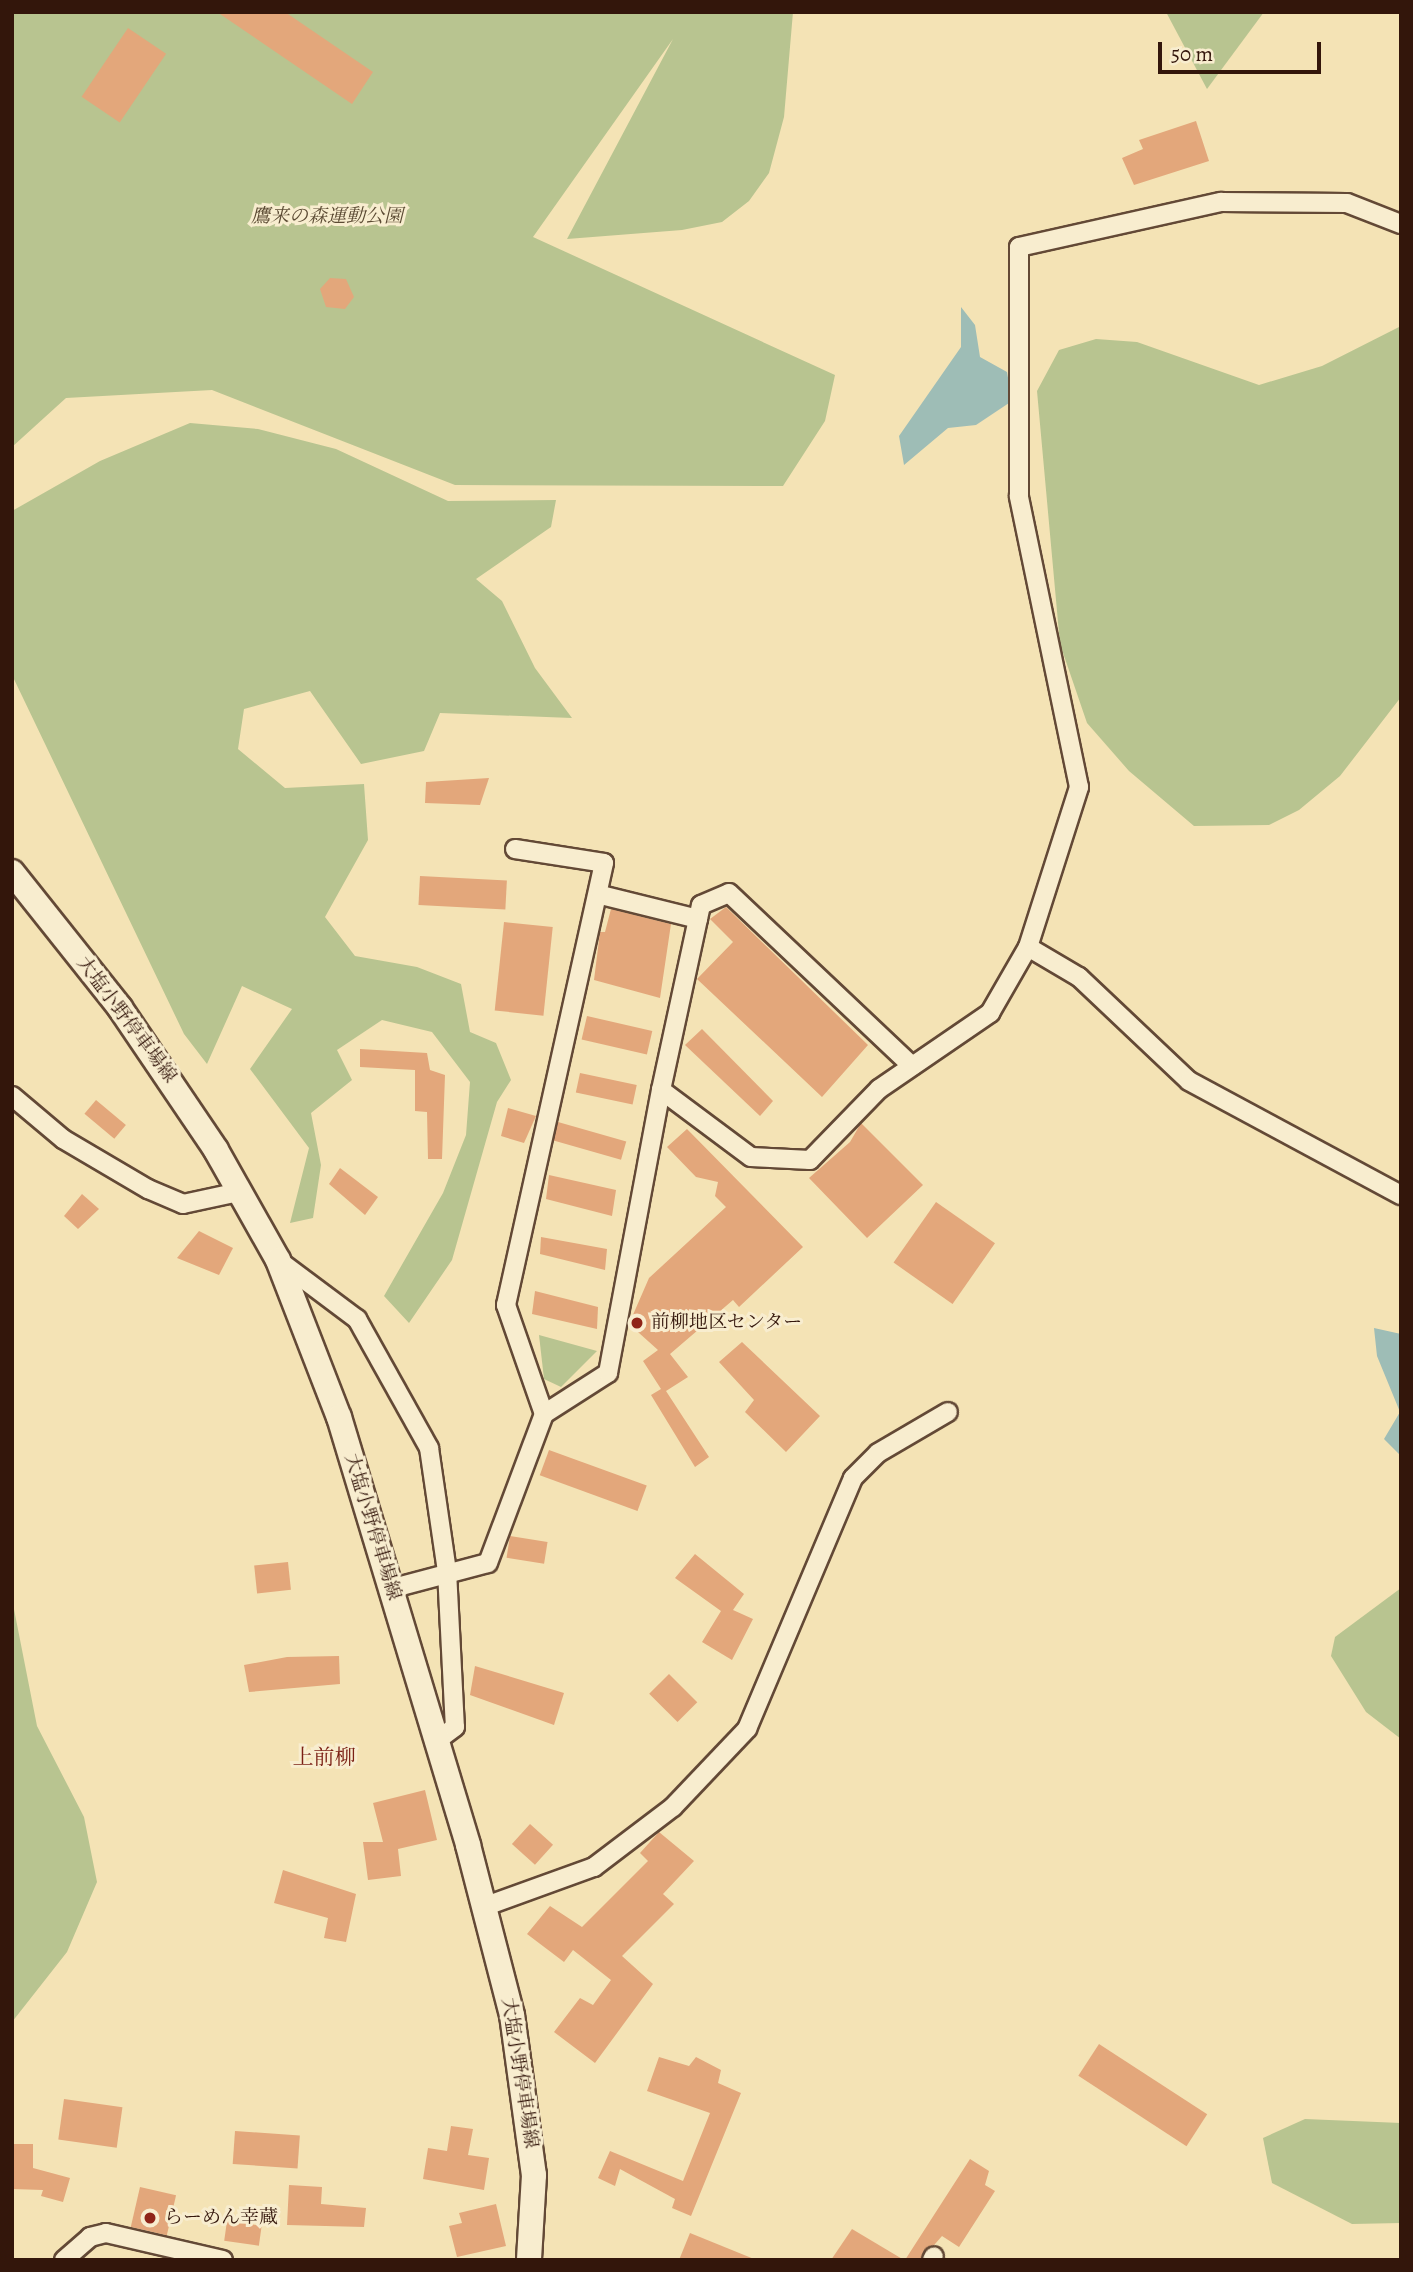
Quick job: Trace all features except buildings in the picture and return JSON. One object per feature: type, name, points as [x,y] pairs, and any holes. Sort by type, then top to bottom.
[{"type":"main road","name":"大塩小野停車場線","points":[[12,872],[170,1078],[239,1192],[278,1260],[339,1417],[438,1740],[486,1906],[512,2015],[531,2140],[529,2260]]},
{"type":"street","points":[[661,1090],[751,1157],[810,1160],[879,1089],[990,1013],[1028,947],[1079,787],[1019,496],[1019,247],[1221,202],[1348,203],[1401,224]]},
{"type":"street","points":[[515,849],[604,863],[601,895],[506,1305],[544,1414]]},
{"type":"street","points":[[390,1589],[447,1571],[488,1563],[544,1414],[608,1373],[661,1090],[701,905],[730,893],[912,1066]]},
{"type":"street","points":[[601,895],[698,919]]},
{"type":"street","points":[[1028,947],[1088,985],[1189,1081],[1401,1195]]},
{"type":"street","points":[[12,1096],[63,1139],[148,1189],[183,1204],[239,1192]]},
{"type":"street","points":[[278,1260],[357,1319],[429,1448],[447,1571],[455,1727],[438,1740]]},
{"type":"street","points":[[486,1906],[594,1867],[673,1807],[747,1729],[853,1478],[878,1453],[948,1412]]},
{"type":"street","points":[[64,2260],[90,2236],[106,2233],[223,2260]]},
{"type":"green space","name":"鷹来の森運動公園","points":[[12,12],[793,12],[784,117],[769,173],[749,201],[722,222],[682,230],[567,239],[673,39],[533,237],[835,375],[825,421],[783,486],[455,485],[212,390],[66,398],[12,447]]},
{"type":"green space","points":[[1166,12],[1264,12],[1207,89]]},
{"type":"green space","points":[[1401,326],[1401,697],[1340,776],[1299,810],[1269,825],[1194,826],[1129,771],[1087,723],[1060,644],[1037,391],[1059,350],[1096,339],[1137,342],[1259,385],[1322,366]]},
{"type":"green space","points":[[190,423],[258,429],[336,449],[448,501],[556,500],[551,527],[476,579],[502,601],[535,668],[572,718],[440,713],[424,751],[361,764],[310,691],[244,709],[238,749],[285,788],[364,784],[368,840],[325,917],[355,956],[417,967],[461,984],[470,1032],[496,1043],[511,1080],[497,1102],[452,1260],[409,1323],[384,1296],[443,1193],[466,1135],[470,1082],[432,1032],[382,1020],[337,1050],[352,1080],[311,1113],[321,1165],[313,1218],[290,1223],[309,1148],[250,1069],[292,1009],[242,986],[207,1064],[184,1034],[12,675],[12,511],[100,461]]},
{"type":"green space","points":[[539,1335],[597,1351],[561,1387],[544,1379]]},
{"type":"green space","points":[[1401,1588],[1401,1739],[1366,1712],[1331,1656],[1335,1637]]},
{"type":"green space","points":[[12,1599],[37,1726],[84,1817],[97,1882],[67,1952],[12,2022]]},
{"type":"green space","points":[[1305,2119],[1401,2123],[1401,2223],[1352,2224],[1272,2183],[1263,2138]]},
{"type":"water","points":[[961,307],[975,325],[980,357],[1007,372],[1012,401],[976,425],[948,428],[904,465],[899,436],[961,347]]},
{"type":"water","points":[[1374,1328],[1401,1334],[1401,1454],[1384,1439],[1400,1412],[1377,1356]]},
{"type":"place","name":"前柳地区センター","points":[[637,1323]]},
{"type":"place","name":"らーめん幸蔵","points":[[150,2218]]},
{"type":"district","name":"上前柳","points":[[324,1757]]}]
